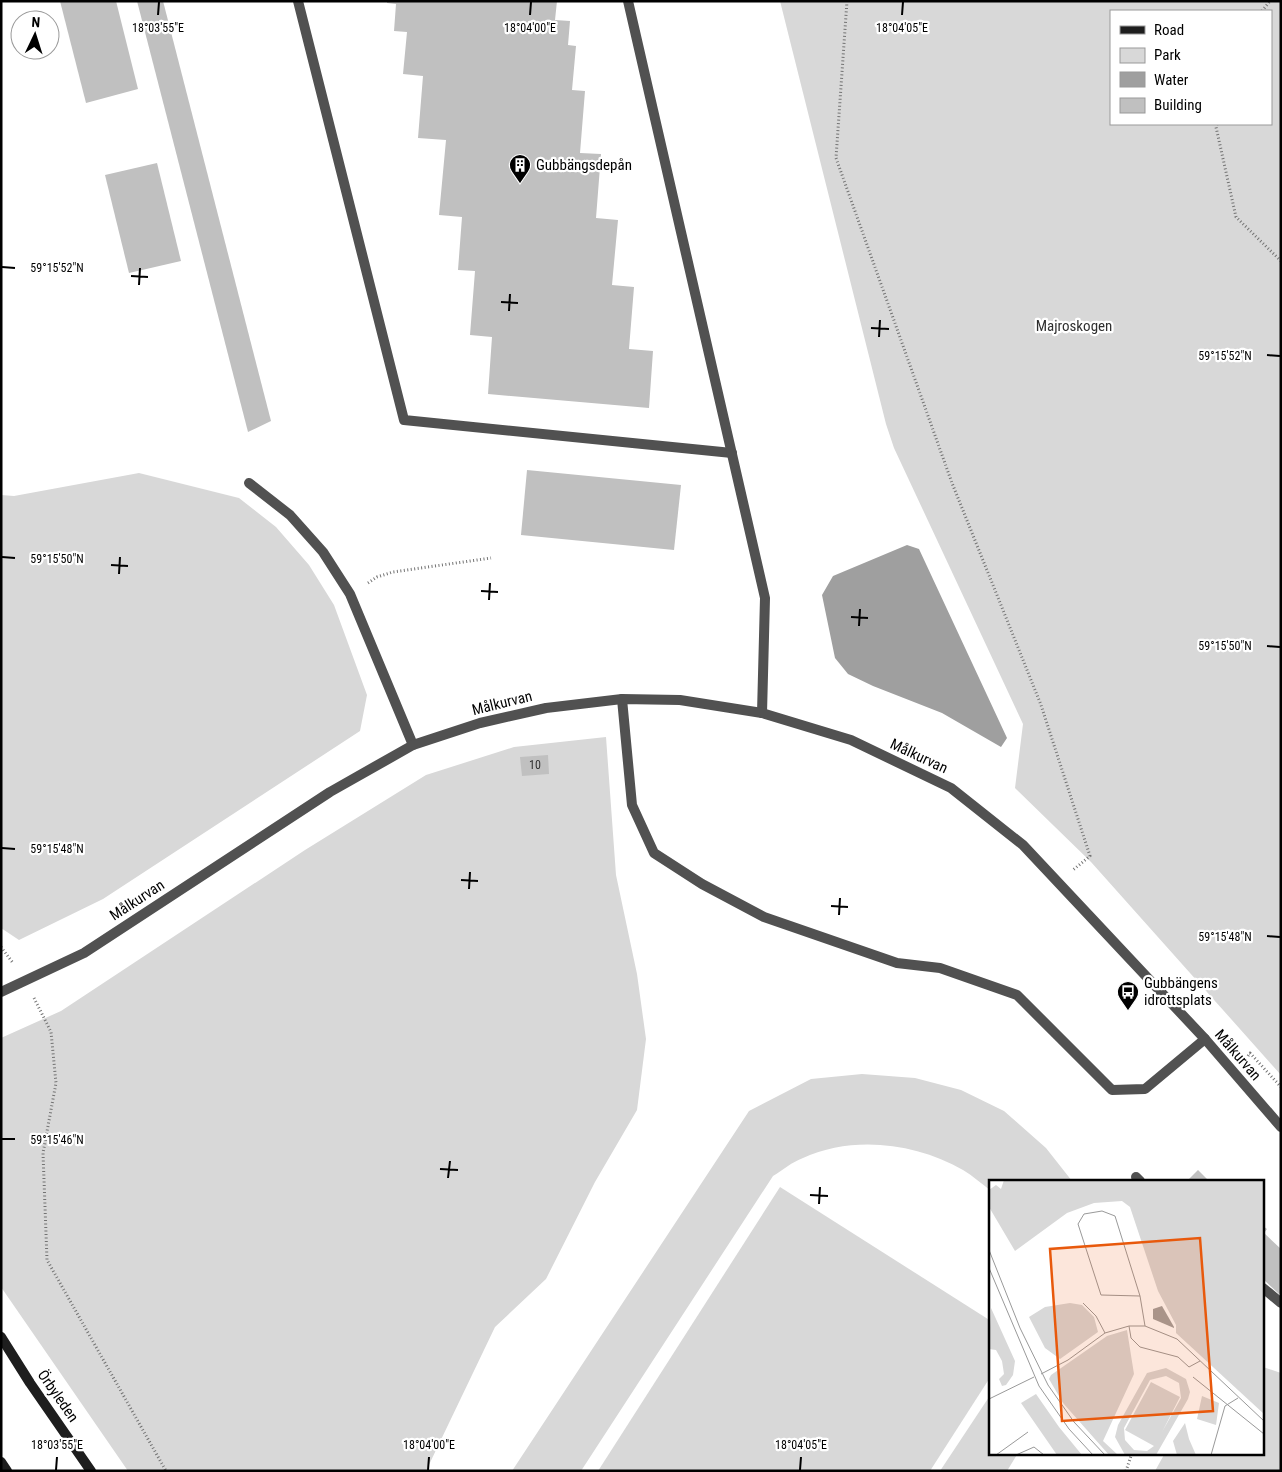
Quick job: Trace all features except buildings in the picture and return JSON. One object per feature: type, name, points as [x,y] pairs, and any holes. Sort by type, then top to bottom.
[{"type":"main road","name":"Örbyleden","points":[[1,1338],[92,1471]]},
{"type":"main road","points":[[1,1462],[7,1471]]},
{"type":"street","points":[[298,1],[404,420],[732,453]]},
{"type":"street","points":[[628,1],[766,598],[762,713]]},
{"type":"street","points":[[249,483],[290,515],[323,552],[350,594],[413,744]]},
{"type":"street","points":[[622,699],[632,805],[654,853],[702,884],[764,917],[839,944],[897,963],[940,968],[1017,995],[1112,1090],[1144,1089],[1204,1039]]},
{"type":"street","name":"Målkurvan","points":[[1,992],[26,982],[84,953],[330,792],[413,744],[480,723],[546,708],[622,699],[680,700],[762,713],[851,740],[951,788],[1023,845],[1204,1039],[1281,1127]]},
{"type":"street","points":[[1264,1289],[1281,1303]]},
{"type":"path","points":[[847,1],[836,158],[952,483],[1041,705],[1090,856],[1058,883]]},
{"type":"path","points":[[1217,125],[1236,217],[1281,261]]},
{"type":"path","points":[[350,594],[377,577],[393,572],[491,558]]},
{"type":"path","points":[[1,947],[26,982],[51,1032],[56,1083],[43,1153],[47,1260],[166,1471]]},
{"type":"path","points":[[1126,1471],[1132,1454]]},
{"type":"green space","name":"Majroskogen","points":[[780,1],[1281,1],[1281,1075],[1091,862],[1015,788],[1023,724],[894,448],[886,424]]},
{"type":"green space","points":[[139,473],[239,498],[276,527],[309,565],[334,605],[367,695],[360,731],[103,899],[19,940],[1,928],[1,495],[14,496]]},
{"type":"green space","points":[[606,737],[616,875],[637,974],[646,1039],[637,1110],[595,1182],[546,1279],[495,1327],[426,1471],[128,1471],[1,1287],[1,1038],[61,1011],[305,850],[426,775],[514,747]]},
{"type":"green space","points":[[862,1074],[915,1078],[961,1090],[1004,1111],[1046,1148],[1071,1180],[989,1180],[989,1189],[967,1172],[945,1161],[905,1148],[884,1145],[842,1146],[822,1151],[795,1162],[773,1176],[581,1471],[512,1471],[749,1111],[811,1079]]},
{"type":"green space","points":[[780,1187],[989,1320],[989,1379],[930,1471],[598,1471]]},
{"type":"green space","points":[[1264,1367],[1281,1373],[1281,1471],[1155,1471],[1164,1454],[1264,1454]]},
{"type":"green space","points":[[989,1397],[989,1454],[1017,1454],[1007,1471],[940,1471]]},
{"type":"water","points":[[907,545],[919,549],[1007,738],[1001,747],[942,713],[873,686],[848,674],[835,658],[822,595],[833,576]]},
{"type":"place","name":"Gubbängsdepån","points":[[520,184]]},
{"type":"place","name":"Gubbängens idrottsplats","points":[[1128,1011]]}]
